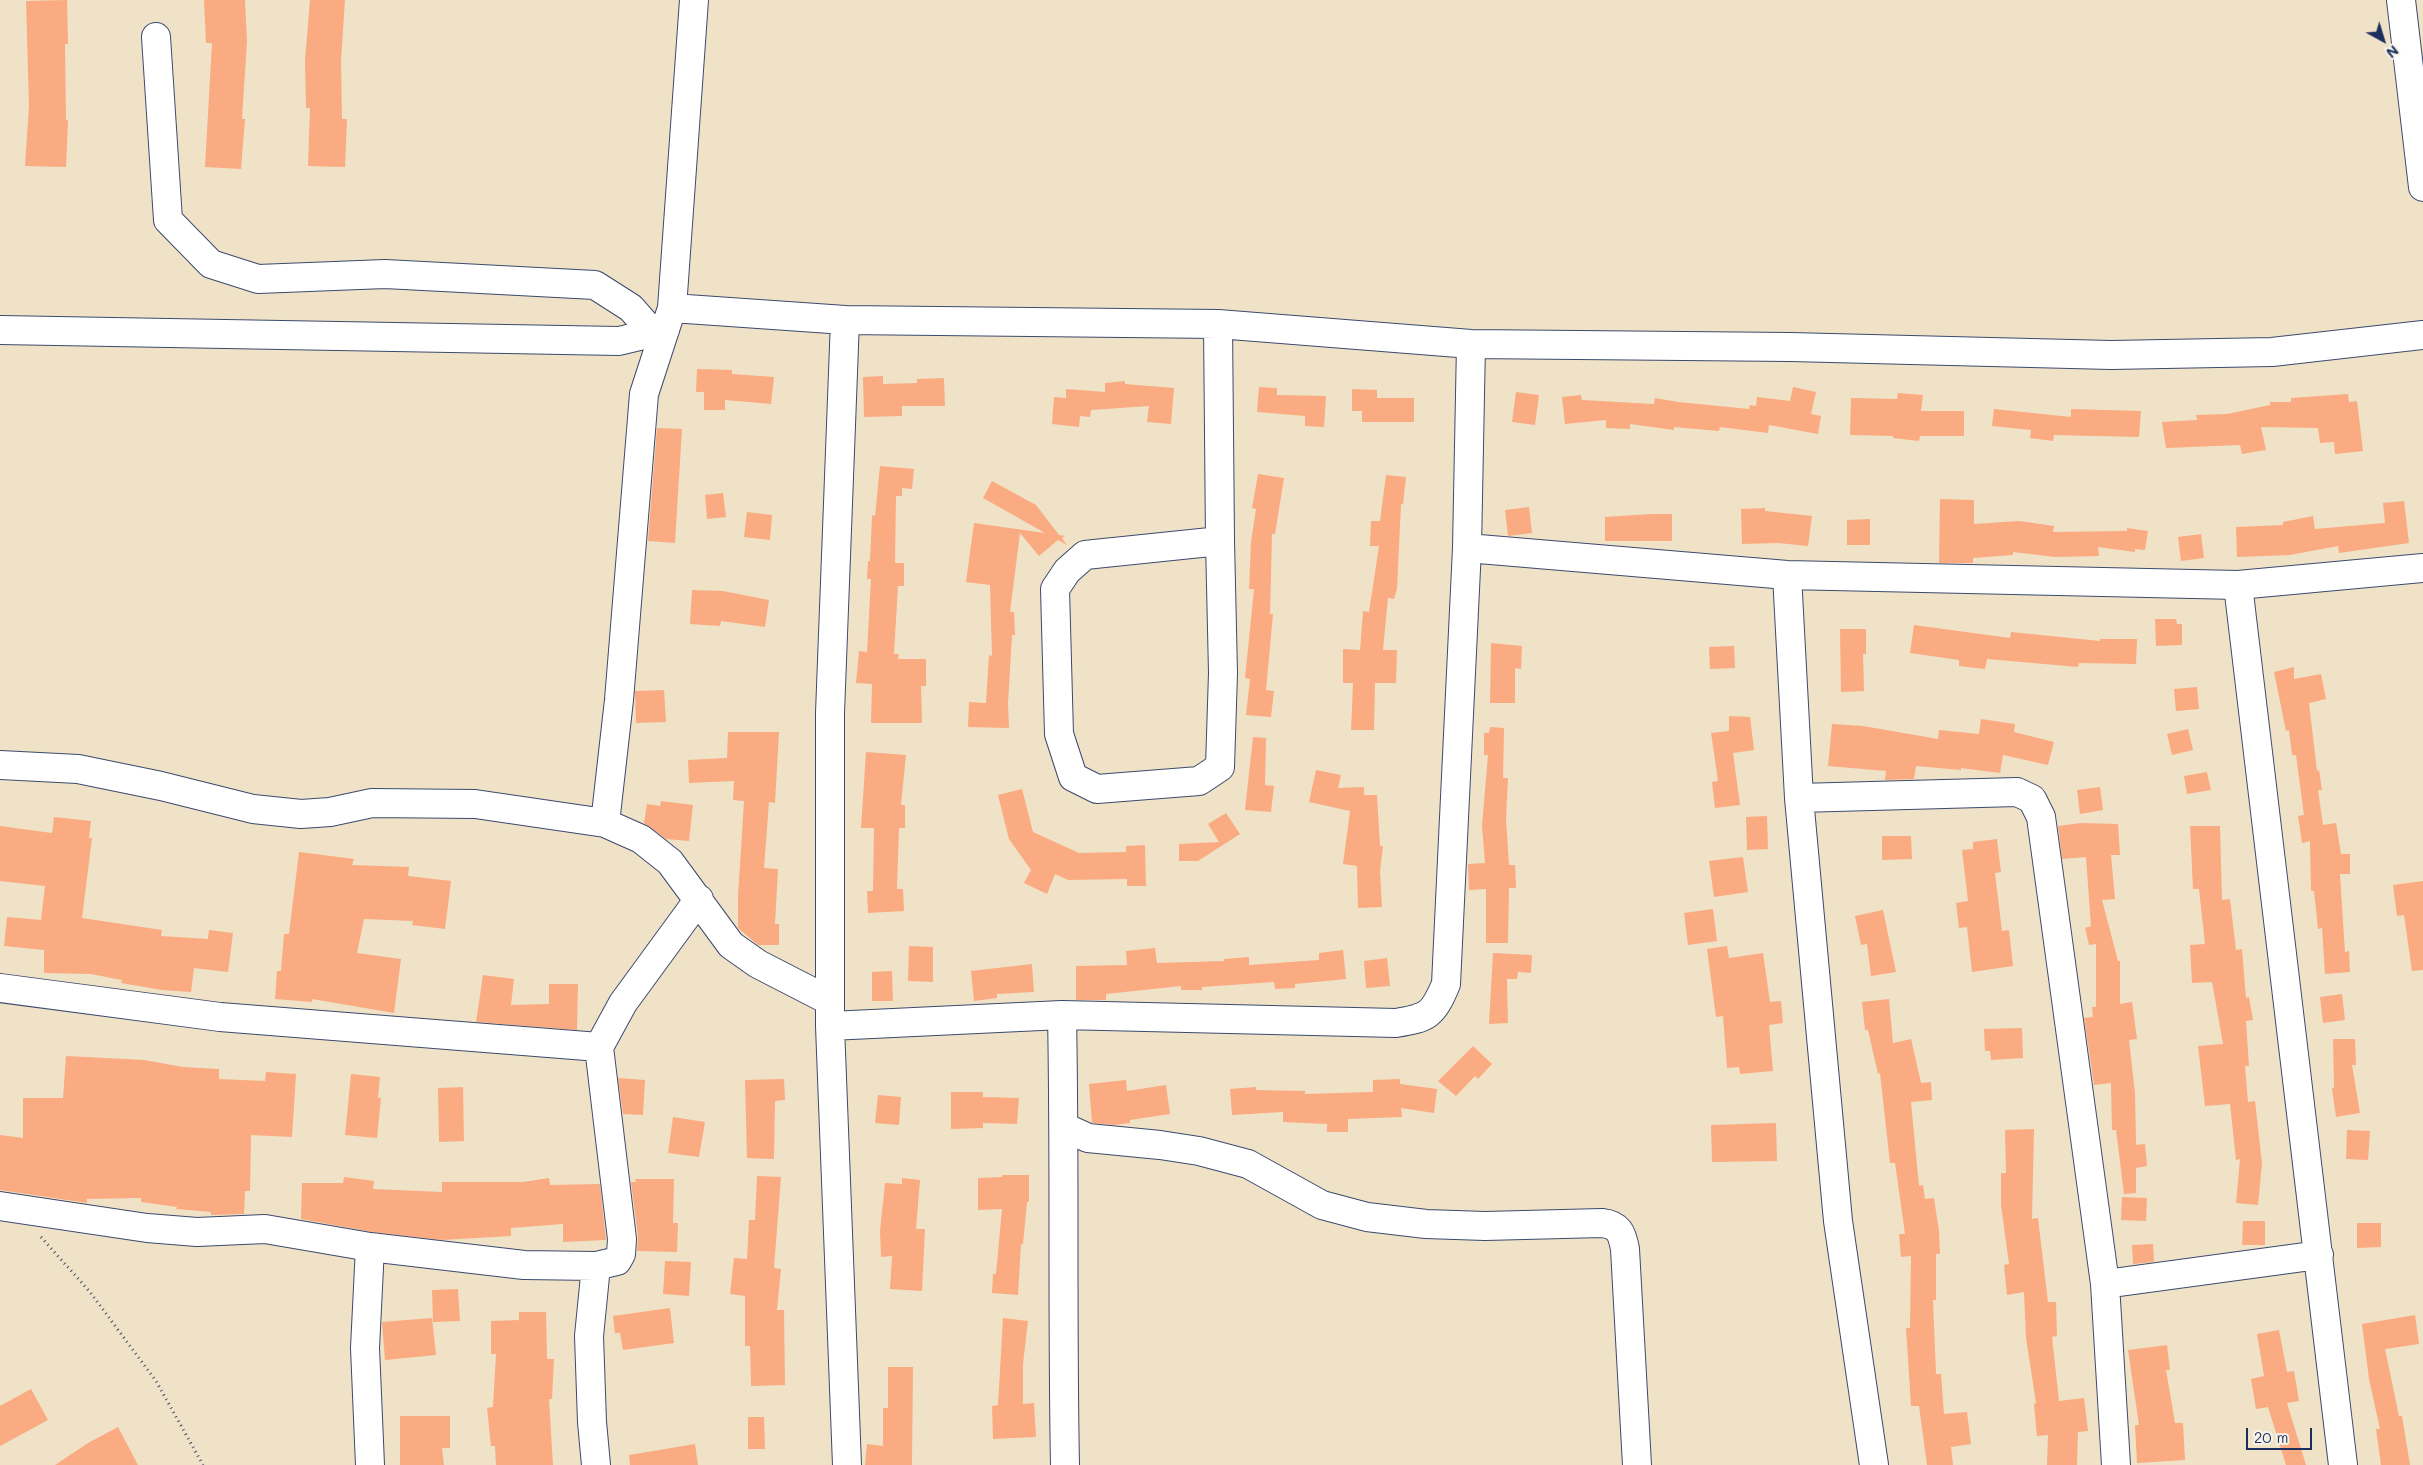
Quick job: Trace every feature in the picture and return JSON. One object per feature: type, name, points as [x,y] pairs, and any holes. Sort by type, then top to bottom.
[{"type":"street","points":[[605,823],[619,700],[644,394],[664,324],[694,0]]},
{"type":"street","points":[[2410,0],[2400,0],[2423,187]]},
{"type":"street","points":[[156,38],[168,220],[211,264],[258,280],[385,274],[595,285],[631,308],[664,324]]},
{"type":"street","points":[[845,320],[830,712],[830,1014],[847,1465]]},
{"type":"street","points":[[0,330],[618,341],[664,324],[845,320],[1218,324],[1471,344],[1790,347],[2110,355],[2272,352],[2423,335]]},
{"type":"street","points":[[1218,324],[1223,673],[1220,767],[1199,781],[1097,789],[1073,777],[1059,734],[1055,590],[1067,571],[1085,555],[1220,541]]},
{"type":"street","points":[[0,765],[78,768],[253,809],[301,814],[330,812],[372,803],[475,804],[605,823],[641,839],[670,862],[731,945],[830,1014],[1062,1015],[1396,1022],[1422,1019],[1437,1005],[1446,984],[1467,548],[1471,344]]},
{"type":"street","points":[[1467,548],[1787,575],[2238,585],[2423,568]]},
{"type":"street","points":[[1787,575],[1799,798],[1838,1221],[1874,1465]]},
{"type":"street","points":[[2238,585],[2343,1465]]},
{"type":"street","points":[[1799,798],[2017,792],[2032,799],[2041,817],[2105,1284],[2116,1465]]},
{"type":"street","points":[[0,1206],[147,1228],[197,1232],[265,1229],[370,1247],[524,1265],[596,1266],[617,1261],[621,1254],[622,1239],[599,1047],[623,1003],[699,899]]},
{"type":"street","points":[[0,988],[220,1017],[599,1047]]},
{"type":"street","points":[[1062,1015],[1064,1127],[1062,1319],[1065,1465]]},
{"type":"street","points":[[1064,1127],[1088,1138],[1199,1151],[1248,1164],[1322,1206],[1366,1217],[1426,1224],[1486,1226],[1614,1224],[1622,1233],[1625,1249],[1637,1465]]},
{"type":"street","points":[[370,1247],[365,1348],[370,1465]]},
{"type":"street","points":[[2105,1284],[2319,1255]]},
{"type":"street","points":[[596,1266],[588,1336],[596,1465]]},
{"type":"path","points":[[40,1236],[90,1292],[156,1380],[203,1465]]},
{"type":"building","points":[[67,0],[68,44],[65,44],[66,120],[68,120],[66,167],[25,166],[29,106],[26,1]]},
{"type":"building","points":[[204,0],[245,0],[247,41],[242,119],[245,119],[241,169],[205,167],[212,43],[206,43]]},
{"type":"building","points":[[310,0],[345,0],[341,61],[342,119],[347,119],[345,167],[308,166],[310,108],[306,108],[305,60]]},
{"type":"building","points":[[697,369],[732,370],[732,374],[774,377],[771,404],[725,400],[725,410],[704,410],[704,392],[696,392]]},
{"type":"building","points":[[883,376],[883,384],[917,383],[917,379],[944,378],[945,406],[902,406],[902,416],[864,417],[863,377]]},
{"type":"building","points":[[1125,381],[1125,384],[1174,388],[1171,424],[1147,422],[1149,406],[1091,410],[1090,417],[1080,416],[1079,427],[1052,424],[1054,397],[1066,398],[1066,389],[1105,392],[1105,383]]},
{"type":"building","points":[[1259,387],[1277,388],[1277,395],[1326,396],[1324,427],[1305,426],[1305,416],[1257,412]]},
{"type":"building","points":[[1793,387],[1816,392],[1811,414],[1821,416],[1818,434],[1769,425],[1768,433],[1720,427],[1719,431],[1674,427],[1674,430],[1630,424],[1630,429],[1606,428],[1606,420],[1565,424],[1562,397],[1581,395],[1582,400],[1654,404],[1655,398],[1749,409],[1750,405],[1756,406],[1757,397],[1790,401]]},
{"type":"building","points":[[1352,389],[1377,390],[1377,398],[1414,398],[1414,422],[1362,422],[1362,411],[1352,411]]},
{"type":"building","points":[[1516,392],[1539,395],[1535,425],[1512,422]]},
{"type":"building","points":[[1898,393],[1923,395],[1921,411],[1964,411],[1964,436],[1920,436],[1919,441],[1893,438],[1893,436],[1850,435],[1851,398],[1897,399]]},
{"type":"building","points":[[2348,394],[2349,402],[2357,401],[2363,451],[2335,454],[2334,442],[2320,443],[2318,428],[2261,427],[2266,450],[2242,454],[2240,445],[2166,448],[2162,422],[2197,420],[2196,415],[2227,414],[2270,405],[2270,402],[2291,402],[2291,398]]},
{"type":"building","points":[[1994,409],[2071,417],[2071,409],[2141,411],[2139,437],[2054,435],[2053,441],[2030,438],[2031,430],[1992,426]]},
{"type":"building","points":[[657,428],[682,429],[675,543],[648,541]]},
{"type":"building","points":[[880,466],[914,469],[912,489],[902,488],[902,496],[896,496],[895,563],[904,563],[904,586],[898,586],[894,654],[899,654],[898,659],[926,659],[926,686],[921,686],[922,723],[871,723],[872,684],[856,683],[859,651],[867,652],[871,579],[867,579],[868,561],[870,561],[872,515],[875,516]]},
{"type":"building","points":[[1258,474],[1284,478],[1275,534],[1272,534],[1270,614],[1273,614],[1266,690],[1274,691],[1271,717],[1246,715],[1250,679],[1245,678],[1254,589],[1249,589],[1251,542],[1256,509],[1252,508]]},
{"type":"building","points":[[1386,475],[1406,477],[1403,504],[1401,504],[1397,589],[1394,599],[1388,598],[1383,650],[1397,650],[1396,683],[1375,683],[1374,730],[1351,730],[1353,683],[1343,683],[1343,649],[1360,650],[1363,611],[1369,612],[1379,546],[1370,546],[1371,521],[1380,521]]},
{"type":"building","points":[[992,481],[1036,505],[1059,535],[1065,536],[1062,538],[1067,545],[1058,540],[1039,556],[1020,533],[1010,612],[1014,612],[1015,635],[1012,635],[1008,704],[1009,728],[968,727],[969,702],[986,703],[989,655],[992,656],[990,585],[966,582],[974,523],[1045,533],[983,498]]},
{"type":"building","points":[[723,493],[726,517],[707,519],[705,495]]},
{"type":"building","points":[[1940,499],[1974,500],[1974,524],[2019,521],[2054,526],[2053,532],[2127,531],[2127,528],[2148,531],[2145,550],[2135,549],[2135,552],[2098,547],[2099,556],[2055,557],[2013,552],[2013,555],[1973,558],[1973,563],[1939,563]]},
{"type":"building","points":[[2404,501],[2409,543],[2339,553],[2338,546],[2290,555],[2237,557],[2236,527],[2283,525],[2283,522],[2313,516],[2315,529],[2385,523],[2383,503]]},
{"type":"building","points":[[1529,507],[1532,533],[1508,536],[1505,510]]},
{"type":"building","points":[[1765,508],[1765,511],[1812,516],[1808,546],[1778,543],[1742,544],[1741,509]]},
{"type":"building","points":[[747,512],[772,515],[770,540],[744,537]]},
{"type":"building","points":[[1672,514],[1672,541],[1605,541],[1605,517]]},
{"type":"building","points":[[1870,519],[1870,545],[1847,545],[1847,520]]},
{"type":"building","points":[[2201,534],[2204,558],[2181,561],[2178,537]]},
{"type":"building","points":[[692,590],[723,591],[769,600],[765,627],[721,621],[720,626],[690,624]]},
{"type":"building","points":[[2155,619],[2176,619],[2177,624],[2182,624],[2182,645],[2156,646]]},
{"type":"building","points":[[1914,625],[2010,638],[2011,632],[2100,641],[2100,639],[2137,639],[2136,664],[2079,663],[2078,667],[1987,659],[1985,669],[1959,666],[1959,660],[1910,653]]},
{"type":"building","points":[[1840,629],[1866,629],[1866,654],[1863,654],[1864,691],[1841,692]]},
{"type":"building","points":[[1491,643],[1522,646],[1521,669],[1515,668],[1515,703],[1490,703]]},
{"type":"building","points":[[1734,646],[1735,668],[1710,669],[1709,647]]},
{"type":"building","points":[[2294,667],[2294,679],[2321,674],[2326,699],[2309,703],[2317,771],[2319,770],[2322,790],[2318,790],[2323,825],[2336,823],[2341,854],[2350,854],[2350,874],[2340,874],[2345,952],[2349,951],[2350,972],[2325,974],[2322,928],[2318,929],[2314,891],[2311,891],[2310,841],[2302,843],[2298,816],[2304,815],[2296,755],[2292,755],[2289,730],[2286,731],[2274,672]]},
{"type":"building","points":[[2197,687],[2199,709],[2176,711],[2174,689]]},
{"type":"building","points":[[664,690],[666,722],[636,723],[635,691]]},
{"type":"building","points":[[1729,716],[1750,717],[1754,750],[1733,753],[1740,805],[1715,808],[1712,782],[1718,781],[1711,733],[1729,731]]},
{"type":"building","points":[[1981,719],[2015,724],[2014,732],[2054,742],[2048,765],[2003,755],[2000,773],[1961,768],[1961,770],[1916,766],[1914,779],[1885,780],[1886,771],[1828,766],[1832,724],[1863,726],[1938,739],[1939,730],[1979,734]]},
{"type":"building","points":[[1490,727],[1504,728],[1503,778],[1508,778],[1506,819],[1509,865],[1515,865],[1516,888],[1509,888],[1508,943],[1486,943],[1486,889],[1469,890],[1468,864],[1485,863],[1482,826],[1488,755],[1484,755],[1484,733],[1489,733]]},
{"type":"building","points":[[2188,729],[2193,750],[2172,755],[2167,734]]},
{"type":"building","points":[[728,732],[779,732],[775,803],[769,802],[764,868],[778,869],[775,924],[779,924],[779,945],[758,945],[738,928],[738,896],[744,801],[733,800],[734,781],[689,783],[688,760],[727,758]]},
{"type":"building","points":[[1253,737],[1266,738],[1265,785],[1274,786],[1271,812],[1245,810]]},
{"type":"building","points":[[866,752],[906,755],[901,805],[905,805],[905,828],[899,828],[897,889],[903,889],[904,911],[868,913],[867,891],[873,891],[874,828],[861,828]]},
{"type":"building","points":[[1316,770],[1341,775],[1338,788],[1364,787],[1364,795],[1377,795],[1380,846],[1383,846],[1380,871],[1382,907],[1358,908],[1357,866],[1343,864],[1350,811],[1309,802]]},
{"type":"building","points":[[2207,772],[2211,790],[2187,794],[2184,776]]},
{"type":"building","points":[[2100,787],[2103,810],[2080,814],[2077,790]]},
{"type":"building","points":[[1022,789],[1033,832],[1079,853],[1126,852],[1126,846],[1145,845],[1146,886],[1127,886],[1127,879],[1068,880],[1055,874],[1047,894],[1024,883],[1031,870],[1009,839],[998,795]]},
{"type":"building","points":[[661,801],[693,805],[689,841],[666,839],[644,823],[647,804],[660,806]]},
{"type":"building","points":[[1226,813],[1240,834],[1198,861],[1179,861],[1179,844],[1219,842],[1208,824]]},
{"type":"building","points":[[1767,816],[1768,849],[1747,850],[1746,817]]},
{"type":"building","points":[[54,817],[91,821],[89,838],[92,838],[82,918],[162,930],[161,936],[208,939],[209,930],[233,933],[228,972],[194,968],[191,992],[162,990],[121,983],[122,980],[91,974],[44,973],[44,950],[4,946],[7,917],[41,920],[45,886],[0,881],[0,826],[52,833]]},
{"type":"building","points":[[2081,823],[2118,824],[2120,855],[2111,855],[2115,899],[2102,900],[2118,961],[2120,961],[2120,1004],[2132,1002],[2137,1039],[2129,1040],[2135,1093],[2136,1145],[2145,1144],[2147,1166],[2136,1168],[2136,1193],[2124,1194],[2116,1130],[2112,1130],[2111,1083],[2094,1085],[2084,1018],[2093,1017],[2092,1007],[2096,1007],[2096,944],[2089,945],[2085,928],[2091,926],[2086,857],[2062,859],[2058,826]]},
{"type":"building","points":[[2190,826],[2220,826],[2222,900],[2230,899],[2236,950],[2242,949],[2246,998],[2249,997],[2253,1020],[2246,1021],[2249,1066],[2245,1066],[2248,1102],[2255,1101],[2262,1163],[2258,1205],[2236,1203],[2240,1159],[2236,1160],[2230,1104],[2205,1106],[2198,1046],[2223,1044],[2212,982],[2192,983],[2190,945],[2205,944],[2199,889],[2193,889]]},
{"type":"building","points":[[1882,836],[1911,836],[1912,859],[1882,860]]},
{"type":"building","points":[[1997,839],[2001,872],[1995,873],[2002,931],[2009,930],[2013,966],[1972,972],[1967,927],[1959,928],[1956,903],[1968,901],[1962,850],[1973,849],[1973,842]]},
{"type":"building","points":[[299,852],[354,859],[352,865],[409,867],[408,876],[451,881],[445,929],[412,925],[413,921],[364,919],[357,953],[401,959],[394,1013],[312,999],[312,1002],[275,999],[277,971],[281,971],[284,934],[289,934]]},
{"type":"building","points":[[1743,857],[1748,892],[1714,897],[1709,861]]},
{"type":"building","points":[[2423,881],[2423,970],[2412,971],[2404,915],[2397,916],[2393,885]]},
{"type":"building","points":[[1713,909],[1717,941],[1688,945],[1684,913]]},
{"type":"building","points":[[1883,910],[1896,972],[1871,976],[1867,944],[1861,945],[1855,916]]},
{"type":"building","points":[[909,946],[933,947],[933,982],[908,981]]},
{"type":"building","points":[[1727,946],[1729,958],[1763,953],[1770,1002],[1781,1001],[1783,1023],[1769,1025],[1773,1071],[1740,1074],[1739,1067],[1727,1068],[1723,1016],[1716,1017],[1707,949]]},
{"type":"building","points":[[1155,948],[1157,963],[1224,961],[1224,959],[1249,957],[1249,965],[1319,960],[1319,953],[1343,950],[1346,979],[1295,984],[1295,988],[1275,989],[1274,982],[1202,987],[1202,990],[1181,990],[1181,986],[1106,994],[1106,1000],[1076,1000],[1076,966],[1127,965],[1126,951]]},
{"type":"building","points":[[1493,953],[1532,955],[1531,973],[1518,972],[1517,979],[1507,979],[1508,1023],[1489,1024]]},
{"type":"building","points":[[1387,958],[1390,986],[1366,988],[1364,961]]},
{"type":"building","points":[[1032,964],[1034,992],[997,994],[997,998],[974,1001],[971,971]]},
{"type":"building","points":[[892,971],[893,1001],[872,1001],[872,972]]},
{"type":"building","points":[[483,975],[514,979],[511,1005],[549,1004],[549,984],[578,984],[577,1030],[476,1022]]},
{"type":"building","points":[[2342,994],[2345,1020],[2323,1023],[2320,997]]},
{"type":"building","points":[[1889,999],[1893,1043],[1911,1039],[1921,1083],[1931,1082],[1932,1100],[1911,1102],[1919,1186],[1923,1185],[1925,1199],[1934,1198],[1939,1231],[1940,1254],[1936,1254],[1936,1300],[1933,1300],[1936,1374],[1941,1374],[1944,1414],[1967,1412],[1971,1444],[1951,1447],[1953,1465],[1927,1465],[1919,1406],[1911,1406],[1906,1328],[1910,1328],[1911,1256],[1901,1257],[1899,1234],[1905,1234],[1895,1163],[1890,1163],[1880,1073],[1878,1074],[1868,1030],[1865,1030],[1862,1002]]},
{"type":"building","points":[[2022,1028],[2023,1058],[1991,1060],[1990,1051],[1985,1051],[1984,1029]]},
{"type":"building","points":[[2333,1039],[2355,1039],[2356,1065],[2352,1065],[2360,1113],[2336,1117],[2332,1088],[2334,1088]]},
{"type":"building","points":[[1473,1046],[1492,1064],[1478,1079],[1475,1076],[1456,1096],[1438,1081]]},
{"type":"building","points":[[66,1056],[144,1060],[183,1067],[219,1069],[219,1079],[265,1081],[266,1072],[296,1074],[292,1137],[251,1135],[250,1191],[245,1191],[244,1214],[211,1215],[211,1212],[176,1209],[177,1207],[141,1202],[141,1198],[87,1199],[87,1203],[0,1190],[0,1135],[23,1138],[23,1098],[63,1098]]},
{"type":"building","points":[[351,1074],[380,1077],[378,1098],[381,1098],[377,1138],[345,1135]]},
{"type":"building","points":[[618,1078],[645,1080],[643,1115],[623,1114]]},
{"type":"building","points":[[784,1079],[785,1100],[775,1101],[774,1159],[747,1158],[745,1080]]},
{"type":"building","points":[[1400,1079],[1400,1084],[1437,1089],[1434,1113],[1401,1108],[1402,1117],[1348,1119],[1348,1132],[1327,1132],[1327,1124],[1283,1122],[1283,1112],[1232,1115],[1230,1089],[1256,1087],[1256,1090],[1305,1091],[1305,1094],[1373,1092],[1373,1080]]},
{"type":"building","points":[[1126,1080],[1127,1091],[1166,1085],[1170,1114],[1130,1120],[1130,1123],[1114,1125],[1092,1123],[1089,1084]]},
{"type":"building","points":[[463,1087],[464,1141],[439,1142],[438,1088]]},
{"type":"building","points":[[951,1092],[983,1092],[983,1097],[1019,1098],[1017,1124],[983,1123],[983,1128],[951,1129]]},
{"type":"building","points":[[878,1095],[901,1097],[899,1125],[875,1123]]},
{"type":"building","points":[[673,1117],[705,1122],[699,1157],[668,1153]]},
{"type":"building","points":[[1776,1123],[1777,1161],[1712,1162],[1711,1125]]},
{"type":"building","points":[[2034,1129],[2032,1219],[2038,1218],[2048,1302],[2056,1302],[2057,1336],[2052,1337],[2059,1401],[2084,1398],[2088,1431],[2078,1432],[2077,1465],[2047,1465],[2048,1435],[2037,1436],[2034,1404],[2036,1403],[2026,1338],[2024,1292],[2007,1295],[2004,1265],[2009,1264],[2001,1205],[2001,1173],[2006,1173],[2005,1130]]},
{"type":"building","points":[[2347,1130],[2370,1131],[2368,1160],[2346,1159]]},
{"type":"building","points":[[1002,1175],[1029,1175],[1029,1202],[1027,1202],[1023,1244],[1021,1244],[1018,1295],[992,1293],[993,1274],[996,1274],[1002,1209],[978,1210],[978,1178],[1002,1177]]},
{"type":"building","points":[[757,1176],[781,1177],[774,1268],[781,1269],[777,1310],[784,1310],[785,1385],[751,1386],[750,1346],[745,1346],[745,1296],[730,1294],[734,1258],[747,1259],[749,1220],[755,1220]]},
{"type":"building","points":[[344,1177],[374,1181],[373,1189],[442,1192],[442,1182],[523,1182],[549,1178],[550,1185],[600,1184],[606,1240],[563,1242],[563,1224],[511,1228],[511,1236],[442,1240],[372,1232],[301,1219],[302,1183],[343,1183]]},
{"type":"building","points":[[902,1178],[920,1180],[916,1229],[925,1229],[922,1291],[890,1289],[892,1256],[881,1257],[880,1231],[885,1183],[902,1184]]},
{"type":"building","points":[[635,1179],[674,1179],[673,1223],[678,1223],[677,1252],[637,1251],[638,1237],[631,1182],[636,1182]]},
{"type":"building","points":[[2122,1197],[2147,1198],[2146,1221],[2121,1220]]},
{"type":"building","points":[[2243,1221],[2265,1221],[2265,1245],[2242,1245]]},
{"type":"building","points":[[2357,1223],[2381,1223],[2381,1247],[2357,1248]]},
{"type":"building","points":[[2153,1244],[2154,1262],[2133,1264],[2132,1245]]},
{"type":"building","points":[[665,1261],[691,1262],[689,1296],[663,1294]]},
{"type":"building","points":[[458,1289],[460,1321],[433,1322],[432,1290]]},
{"type":"building","points":[[670,1308],[674,1343],[623,1350],[620,1333],[615,1333],[613,1316]]},
{"type":"building","points":[[519,1312],[546,1312],[547,1359],[554,1359],[552,1399],[549,1399],[553,1465],[496,1465],[495,1446],[491,1446],[487,1408],[493,1407],[496,1354],[491,1354],[491,1321],[519,1320]]},
{"type":"building","points":[[2415,1315],[2419,1344],[2385,1349],[2399,1416],[2402,1416],[2410,1465],[2381,1465],[2376,1429],[2380,1429],[2369,1379],[2362,1324]]},
{"type":"building","points":[[432,1318],[436,1355],[385,1360],[382,1322]]},
{"type":"building","points":[[1003,1318],[1028,1321],[1023,1364],[1023,1404],[1034,1403],[1036,1437],[993,1439],[992,1406],[998,1405]]},
{"type":"building","points":[[2279,1330],[2287,1372],[2294,1371],[2299,1401],[2287,1403],[2306,1465],[2286,1465],[2268,1407],[2256,1409],[2251,1379],[2264,1376],[2257,1334]]},
{"type":"building","points":[[2167,1345],[2170,1370],[2166,1370],[2175,1423],[2183,1423],[2185,1460],[2137,1463],[2135,1425],[2139,1425],[2128,1350]]},
{"type":"building","points":[[888,1367],[913,1367],[912,1465],[865,1465],[867,1444],[883,1446],[883,1408],[888,1408]]},
{"type":"building","points":[[31,1389],[48,1420],[0,1446],[0,1406]]},
{"type":"building","points":[[400,1416],[450,1416],[450,1448],[442,1448],[444,1465],[400,1465]]},
{"type":"building","points":[[748,1417],[764,1417],[765,1449],[748,1449]]},
{"type":"building","points":[[118,1427],[138,1465],[55,1465],[88,1443]]},
{"type":"building","points":[[695,1444],[698,1465],[630,1465],[629,1455]]}]
